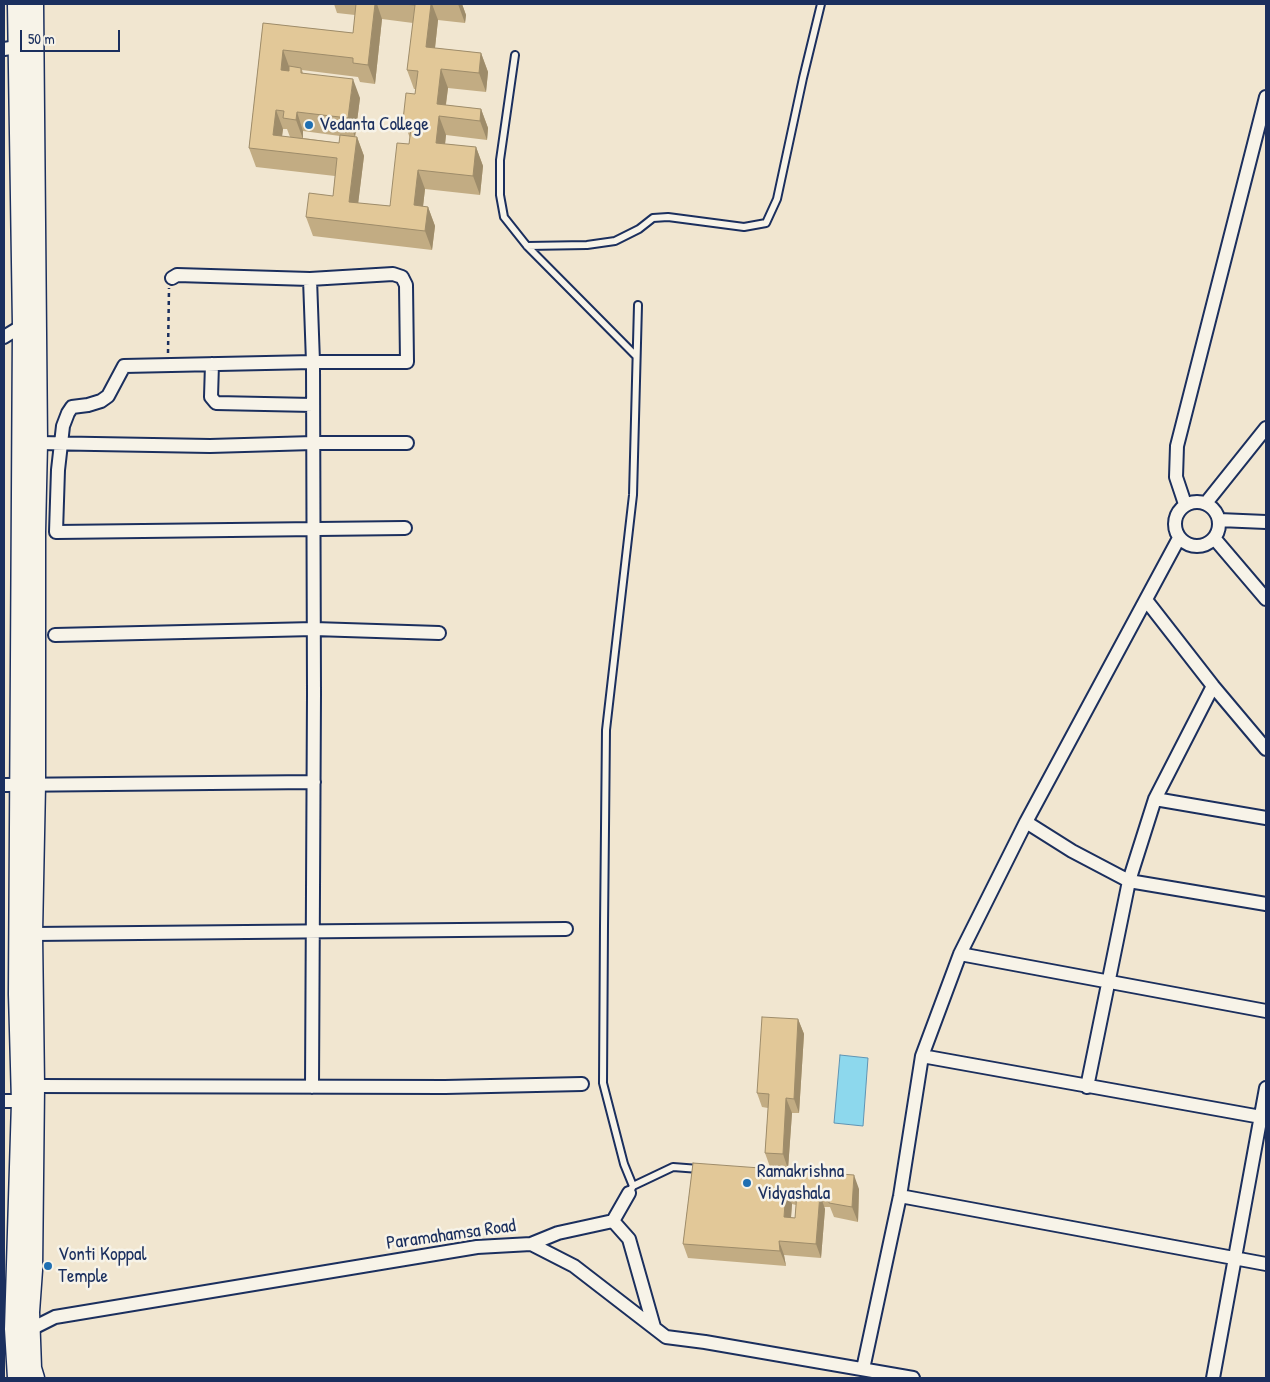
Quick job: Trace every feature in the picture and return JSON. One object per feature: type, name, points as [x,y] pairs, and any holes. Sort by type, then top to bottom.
[{"type":"main road","points":[[17,4],[22,326],[18,994],[33,1270],[31,1320],[32,1368],[35,1378]]},
{"type":"main road","points":[[17,1378],[14,1321],[24,1097],[34,934],[20,785],[36,532],[38,443],[18,47],[34,4]]},
{"type":"street","points":[[1185,504],[1176,477],[1177,446],[1266,97]]},
{"type":"street","points":[[172,278],[177,276],[310,279],[393,274],[402,277],[406,285],[407,362],[124,366],[108,396],[101,401],[88,405],[72,407],[68,413],[63,426],[58,470],[56,532],[405,528]]},
{"type":"street","points":[[310,279],[313,362],[314,629],[312,1087]]},
{"type":"street","points":[[4,337],[22,326]]},
{"type":"street","points":[[212,364],[211,397],[216,403],[313,405]]},
{"type":"street","points":[[1206,503],[1266,428]]},
{"type":"street","points":[[38,443],[210,446],[407,443]]},
{"type":"street","points":[[1195,501],[1206,503],[1214,510],[1219,520],[1214,538],[1203,545],[1190,545],[1179,538],[1175,530],[1174,520],[1178,511],[1185,504],[1195,501]]},
{"type":"street","points":[[1219,520],[1266,522]]},
{"type":"street","points":[[863,1369],[900,1196],[922,1056],[960,954],[1026,822],[1179,538]]},
{"type":"street","points":[[1214,538],[1266,599]]},
{"type":"street","points":[[1146,600],[1213,686],[1266,749]]},
{"type":"street","points":[[55,635],[314,629],[440,633]]},
{"type":"street","points":[[1087,1087],[1129,881],[1155,799],[1213,686]]},
{"type":"street","points":[[20,785],[314,782]]},
{"type":"street","points":[[1155,799],[1266,818]]},
{"type":"street","points":[[1026,822],[1072,851],[1129,881],[1266,904]]},
{"type":"street","points":[[34,934],[566,929]]},
{"type":"street","points":[[960,954],[1266,1011]]},
{"type":"street","points":[[922,1056],[1261,1117]]},
{"type":"street","points":[[24,1097],[312,1087],[582,1084]]},
{"type":"street","points":[[1212,1378],[1236,1258],[1266,1088]]},
{"type":"street","points":[[531,1244],[558,1233],[613,1221],[631,1190]]},
{"type":"street","points":[[900,1196],[1266,1264]]},
{"type":"street","points":[[613,1221],[629,1239],[654,1327]]},
{"type":"street","name":"Paramahamsa Road","points":[[31,1320],[477,1247],[531,1244],[574,1266],[666,1337],[913,1378]]},
{"type":"lane","points":[[527,246],[587,245],[616,241],[639,229],[653,218],[668,217],[744,227],[766,223],[778,199],[803,78],[821,4]]},
{"type":"lane","points":[[515,54],[500,160],[500,195],[504,217],[527,246],[636,356]]},
{"type":"lane","points":[[638,305],[633,495],[606,730],[603,1083],[631,1190],[673,1167],[711,1170]]},
{"type":"path","points":[[168,364],[169,283],[172,278]]},
{"type":"water","points":[[840,1055],[868,1058],[863,1126],[834,1123]]},
{"type":"building","points":[[356,4],[375,4],[368,65],[353,63],[353,58],[283,50],[281,70],[289,71],[289,66],[301,68],[301,73],[353,79],[348,118],[297,112],[296,120],[283,118],[284,111],[276,110],[273,135],[339,143],[340,135],[357,137],[349,202],[390,206],[397,143],[409,144],[412,121],[403,120],[406,93],[415,94],[418,71],[407,70],[415,5],[403,4],[431,4],[426,47],[481,53],[479,73],[441,69],[437,104],[481,109],[480,121],[439,116],[436,143],[476,147],[473,176],[418,170],[414,205],[428,207],[425,231],[306,217],[309,193],[333,196],[337,158],[249,148],[263,23],[353,33]]},
{"type":"building","points":[[762,1017],[798,1019],[794,1099],[786,1098],[783,1154],[765,1153],[769,1094],[757,1093]]},
{"type":"building","points":[[693,1163],[854,1175],[852,1207],[829,1203],[829,1193],[786,1190],[784,1217],[795,1218],[797,1193],[820,1194],[816,1244],[779,1241],[780,1251],[683,1244]]},
{"type":"place","name":"Vedanta College","points":[[309,125]]},
{"type":"place","name":"Ramakrishna Vidyashala","points":[[747,1183]]},
{"type":"place","name":"Vonti Koppal Temple","points":[[48,1266]]}]
